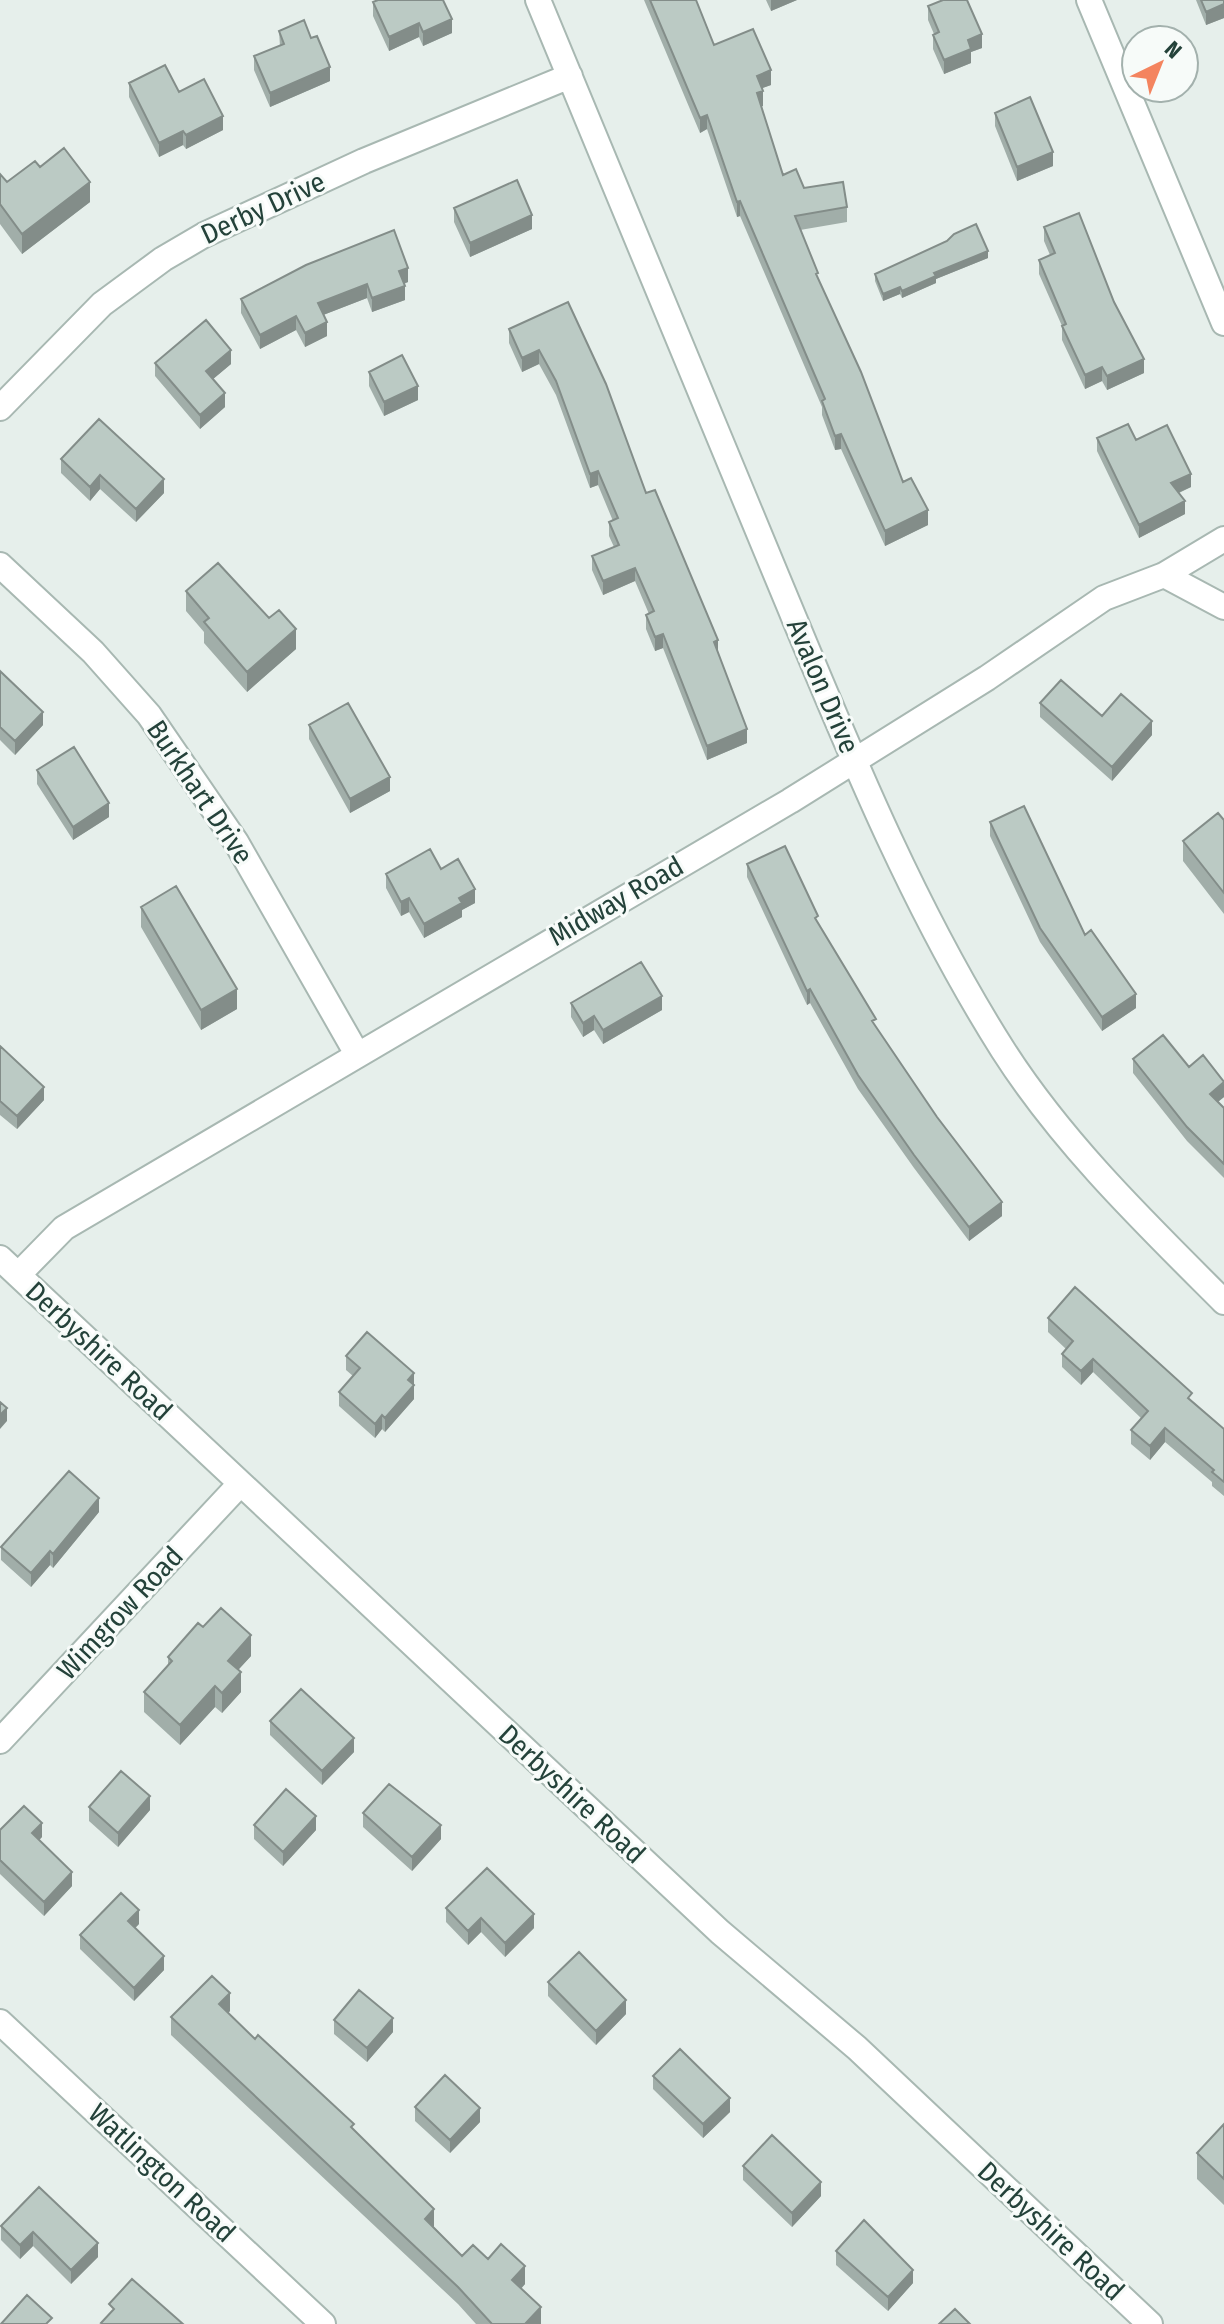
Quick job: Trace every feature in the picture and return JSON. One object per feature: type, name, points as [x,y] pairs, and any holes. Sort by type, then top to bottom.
[{"type":"street","name":"Avalon Drive","points":[[538,0],[853,759],[953,967],[1005,1053],[1049,1114],[1134,1212],[1224,1302]]},
{"type":"street","points":[[1089,0],[1224,323]]},
{"type":"street","name":"Derby Drive","points":[[0,408],[102,304],[163,259],[204,235],[364,161],[570,76]]},
{"type":"street","name":"Midway Road","points":[[18,1275],[50,1238],[64,1228],[790,801],[987,678],[1104,598],[1164,575],[1224,539]]},
{"type":"street","name":"Burkhart Drive","points":[[0,565],[93,652],[149,715],[236,842],[357,1054]]},
{"type":"street","points":[[1164,575],[1224,607]]},
{"type":"street","name":"Derbyshire Road","points":[[0,1258],[708,1922],[857,2048],[1150,2324]]},
{"type":"street","name":"Wimgrow Road","points":[[0,1741],[240,1484]]},
{"type":"street","name":"Watlington Road","points":[[0,2022],[323,2324]]},
{"type":"building","points":[[443,0],[452,19],[423,32],[419,23],[389,37],[373,2]]},
{"type":"building","points":[[650,0],[696,0],[714,45],[753,29],[771,70],[757,76],[763,91],[757,93],[783,175],[796,169],[804,188],[843,182],[847,207],[795,216],[816,274],[861,372],[903,482],[911,478],[928,510],[885,531],[841,434],[835,436],[822,401],[825,399],[740,201],[737,202],[707,115],[700,118]]},
{"type":"building","points":[[943,0],[967,0],[982,34],[968,40],[971,49],[944,60],[933,35],[939,32],[928,6]]},
{"type":"building","points":[[1201,0],[1224,0],[1224,4],[1206,12]]},
{"type":"building","points":[[304,20],[311,38],[317,36],[330,67],[270,93],[254,56],[284,44],[279,31]]},
{"type":"building","points":[[165,65],[179,92],[204,79],[223,116],[186,135],[183,131],[159,143],[129,83]]},
{"type":"building","points":[[1030,97],[1053,152],[1017,167],[995,113]]},
{"type":"building","points":[[64,148],[90,182],[22,234],[0,204],[0,174],[7,182],[35,161],[40,167]]},
{"type":"building","points":[[517,180],[532,215],[470,243],[454,208]]},
{"type":"building","points":[[1079,213],[1114,302],[1144,359],[1107,376],[1102,367],[1085,375],[1062,326],[1066,324],[1039,260],[1055,253],[1044,227]]},
{"type":"building","points":[[976,224],[988,251],[934,273],[936,276],[902,291],[900,287],[883,294],[875,274]]},
{"type":"building","points":[[394,230],[408,268],[399,271],[405,286],[372,298],[367,284],[318,303],[327,322],[305,333],[296,316],[260,335],[241,299],[306,265]]},
{"type":"building","points":[[568,302],[606,384],[646,493],[655,490],[718,640],[714,642],[747,729],[707,746],[663,634],[655,637],[646,615],[654,611],[635,568],[603,581],[592,556],[619,545],[609,522],[618,518],[598,471],[590,474],[556,381],[539,350],[522,358],[509,329]]},
{"type":"building","points":[[206,320],[231,350],[206,371],[225,393],[200,415],[155,363]]},
{"type":"building","points":[[402,355],[418,386],[384,402],[369,372]]},
{"type":"building","points":[[99,419],[164,479],[136,509],[100,475],[90,487],[61,459]]},
{"type":"building","points":[[1128,424],[1136,440],[1167,425],[1191,474],[1171,483],[1185,501],[1139,525],[1097,438]]},
{"type":"building","points":[[218,563],[269,618],[279,610],[296,629],[247,672],[204,622],[209,618],[186,591]]},
{"type":"building","points":[[0,671],[43,712],[15,741],[0,727]]},
{"type":"building","points":[[1061,680],[1102,716],[1121,694],[1152,721],[1112,767],[1040,703]]},
{"type":"building","points":[[348,703],[390,777],[350,799],[309,725]]},
{"type":"building","points":[[74,747],[109,803],[73,827],[37,770]]},
{"type":"building","points":[[1024,806],[1085,935],[1091,930],[1136,994],[1102,1017],[1040,928],[990,822]]},
{"type":"building","points":[[1218,813],[1224,820],[1224,893],[1183,841]]},
{"type":"building","points":[[785,846],[818,916],[815,918],[876,1019],[872,1021],[937,1117],[1002,1202],[969,1227],[858,1075],[810,989],[807,991],[747,864]]},
{"type":"building","points":[[430,849],[441,869],[458,859],[475,889],[459,898],[462,903],[424,924],[409,898],[401,902],[386,874]]},
{"type":"building","points":[[176,886],[237,989],[201,1010],[141,907]]},
{"type":"building","points":[[641,962],[662,996],[603,1030],[594,1016],[583,1023],[571,1003]]},
{"type":"building","points":[[1163,1035],[1189,1067],[1203,1055],[1224,1082],[1210,1094],[1224,1108],[1224,1164],[1187,1127],[1133,1059]]},
{"type":"building","points":[[0,1046],[44,1087],[17,1116],[0,1101]]},
{"type":"building","points":[[1075,1287],[1192,1393],[1188,1398],[1224,1429],[1224,1482],[1165,1428],[1150,1446],[1131,1430],[1148,1411],[1093,1359],[1081,1371],[1062,1354],[1073,1341],[1048,1318]]},
{"type":"building","points":[[367,1332],[414,1373],[408,1380],[414,1385],[385,1418],[382,1415],[375,1424],[339,1392],[360,1368],[346,1356]]},
{"type":"building","points":[[0,1402],[7,1408],[0,1415]]},
{"type":"building","points":[[69,1471],[99,1498],[53,1554],[50,1551],[31,1573],[1,1547]]},
{"type":"building","points":[[221,1608],[251,1635],[228,1661],[241,1672],[222,1693],[215,1686],[180,1725],[144,1692],[172,1661],[168,1657],[198,1623],[203,1627]]},
{"type":"building","points":[[301,1689],[354,1738],[322,1771],[270,1721]]},
{"type":"building","points":[[121,1771],[150,1796],[118,1833],[89,1807]]},
{"type":"building","points":[[389,1784],[441,1825],[412,1857],[363,1813]]},
{"type":"building","points":[[286,1789],[316,1816],[283,1852],[254,1825]]},
{"type":"building","points":[[24,1806],[42,1823],[32,1833],[72,1872],[44,1902],[0,1860],[0,1830]]},
{"type":"building","points":[[487,1868],[534,1914],[505,1943],[481,1918],[468,1931],[446,1908]]},
{"type":"building","points":[[121,1893],[139,1910],[128,1921],[164,1956],[134,1988],[80,1935]]},
{"type":"building","points":[[579,1952],[626,2000],[596,2031],[548,1982]]},
{"type":"building","points":[[212,1976],[230,1993],[219,2004],[255,2039],[258,2035],[354,2124],[351,2127],[434,2209],[425,2219],[462,2256],[473,2245],[488,2259],[501,2244],[525,2266],[512,2280],[541,2307],[525,2324],[492,2324],[458,2287],[171,2017]]},
{"type":"building","points":[[359,1990],[393,2018],[367,2048],[334,2020]]},
{"type":"building","points":[[680,2049],[730,2098],[703,2124],[653,2076]]},
{"type":"building","points":[[445,2075],[480,2108],[450,2140],[415,2107]]},
{"type":"building","points":[[1224,2124],[1224,2179],[1197,2153]]},
{"type":"building","points":[[772,2135],[821,2182],[792,2213],[743,2166]]},
{"type":"building","points":[[39,2187],[98,2243],[71,2270],[33,2232],[20,2245],[1,2226]]},
{"type":"building","points":[[864,2220],[913,2270],[888,2297],[836,2251]]},
{"type":"building","points":[[132,2279],[183,2324],[101,2323],[114,2309],[109,2304]]},
{"type":"building","points":[[27,2295],[52,2318],[46,2324],[1,2324]]},
{"type":"building","points":[[955,2309],[970,2324],[939,2324]]}]
